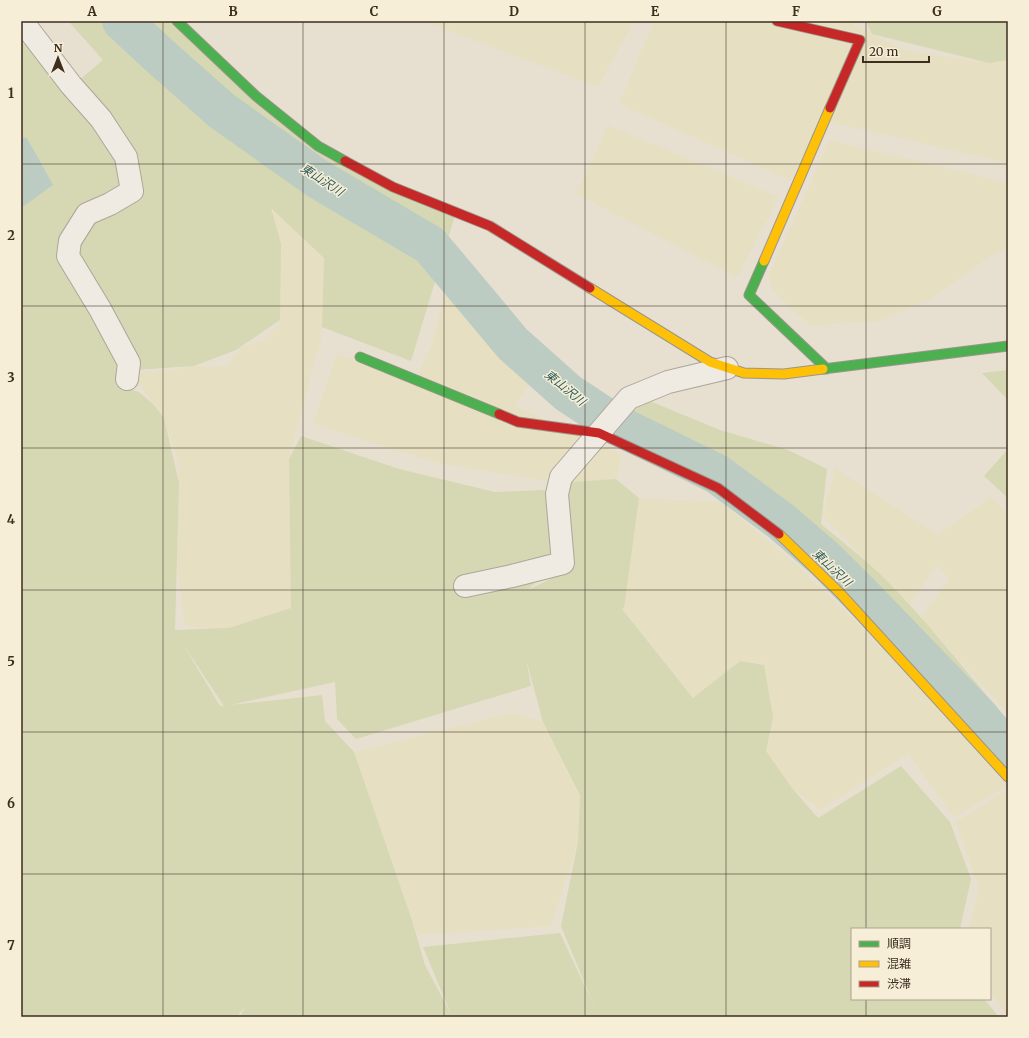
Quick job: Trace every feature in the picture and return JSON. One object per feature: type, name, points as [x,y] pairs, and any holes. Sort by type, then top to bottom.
[{"type":"street","points":[[22,21],[71,85],[101,119],[126,157],[132,191],[110,204],[87,214],[70,240],[68,256],[100,309],[129,363],[127,379]]},
{"type":"street","points":[[177,21],[256,96],[318,146],[393,187],[490,226],[710,362],[744,373],[784,374],[1008,346]]},
{"type":"street","points":[[777,21],[860,40],[749,295],[827,369]]},
{"type":"street","points":[[360,357],[518,422],[602,430],[718,488],[785,539],[840,593],[1008,777]]},
{"type":"street","points":[[465,586],[563,563],[556,494],[561,477],[629,398],[668,382],[727,368]]},
{"type":"shaded area","points":[[423,21],[634,21],[598,87]]},
{"type":"shaded area","points":[[654,21],[855,21],[854,24],[903,50],[989,63],[1008,59],[1008,163],[825,121],[790,180],[619,104]]},
{"type":"shaded area","points":[[608,125],[779,197],[737,277],[576,194]]},
{"type":"shaded area","points":[[21,137],[27,138],[53,185],[21,208]]},
{"type":"shaded area","points":[[830,140],[1008,183],[1008,248],[989,257],[932,298],[879,321],[811,326],[774,292],[768,277]]},
{"type":"shaded area","points":[[270,207],[330,252],[328,290],[321,343],[316,355],[289,459],[291,608],[221,631],[184,625],[176,552],[179,464],[164,418],[131,373],[172,370],[194,366],[226,367],[242,347],[261,342],[280,324]]},
{"type":"shaded area","points":[[446,288],[528,385],[515,406],[622,455],[616,479],[559,483],[437,463],[313,424],[337,354],[416,377],[432,345]]},
{"type":"shaded area","points":[[835,468],[938,535],[991,497],[1008,514],[1008,713],[921,618],[950,578],[936,565],[909,605],[823,516]]},
{"type":"shaded area","points":[[639,498],[721,502],[797,565],[943,706],[1008,786],[954,817],[908,754],[820,810],[792,788],[766,751],[773,717],[763,663],[740,661],[694,698],[622,608]]},
{"type":"shaded area","points":[[511,713],[543,722],[580,795],[578,842],[551,926],[418,935],[354,752]]},
{"type":"shaded area","points":[[1008,789],[1008,1017],[991,992],[991,928],[969,928],[979,889],[956,822]]},
{"type":"green space","points":[[68,21],[177,21],[256,96],[358,168],[456,212],[411,361],[322,327],[324,258],[271,208],[281,244],[280,320],[236,350],[194,366],[135,370],[122,330],[76,273],[77,227],[70,241],[68,256],[84,305],[116,337],[128,368],[126,388],[139,392],[153,404],[164,418],[179,483],[175,630],[229,628],[291,608],[289,459],[301,436],[399,469],[495,492],[545,490],[562,555],[528,590],[575,567],[559,483],[616,479],[639,498],[624,608],[622,609],[693,698],[740,661],[764,665],[773,717],[766,751],[792,788],[818,818],[901,766],[950,822],[971,879],[960,928],[851,928],[851,1000],[985,1000],[999,1017],[240,1017],[245,1006],[237,1017],[21,1017],[21,203],[50,188],[29,141],[21,138],[21,29],[40,56],[121,149],[101,119],[72,86],[103,60]],"holes":[[[181,641],[224,706],[220,706]],[[526,659],[543,722],[580,795],[578,842],[561,926],[595,1008],[560,933],[423,947],[451,1014],[425,965],[412,920],[354,752],[325,721],[322,695],[230,705],[335,682],[337,719],[356,739],[531,686]]]},
{"type":"green space","points":[[866,21],[1008,21],[1008,60],[989,63],[872,34]]},
{"type":"green space","points":[[1008,370],[1008,400],[982,373]]},
{"type":"green space","points":[[635,395],[720,430],[788,450],[827,469],[821,524],[879,573],[929,627],[1008,720],[1008,772],[760,513],[611,433]]},
{"type":"green space","points":[[1008,449],[1008,498],[984,476]]},
{"type":"waterway","name":"東山沢川","points":[[122,21],[222,111],[318,179],[430,245],[513,344],[568,393],[615,424],[717,474],[782,522],[826,560],[866,600],[979,717],[1008,752]]},
{"type":"traffic: fast","points":[[177,21],[256,96],[318,146],[345,161]]},
{"type":"traffic: fast","points":[[764,261],[749,295],[827,369]]},
{"type":"traffic: fast","points":[[823,369],[1008,346]]},
{"type":"traffic: fast","points":[[360,357],[499,414]]},
{"type":"traffic: slow","points":[[764,261],[830,108]]},
{"type":"traffic: slow","points":[[590,288],[710,362],[744,373],[784,374],[823,369]]},
{"type":"traffic: slow","points":[[779,534],[840,593],[1008,777]]},
{"type":"traffic: jam","points":[[777,21],[860,40],[830,108]]},
{"type":"traffic: jam","points":[[345,161],[393,187],[490,226],[590,288]]},
{"type":"traffic: jam","points":[[499,414],[518,422],[599,433],[718,488],[779,534]]}]
